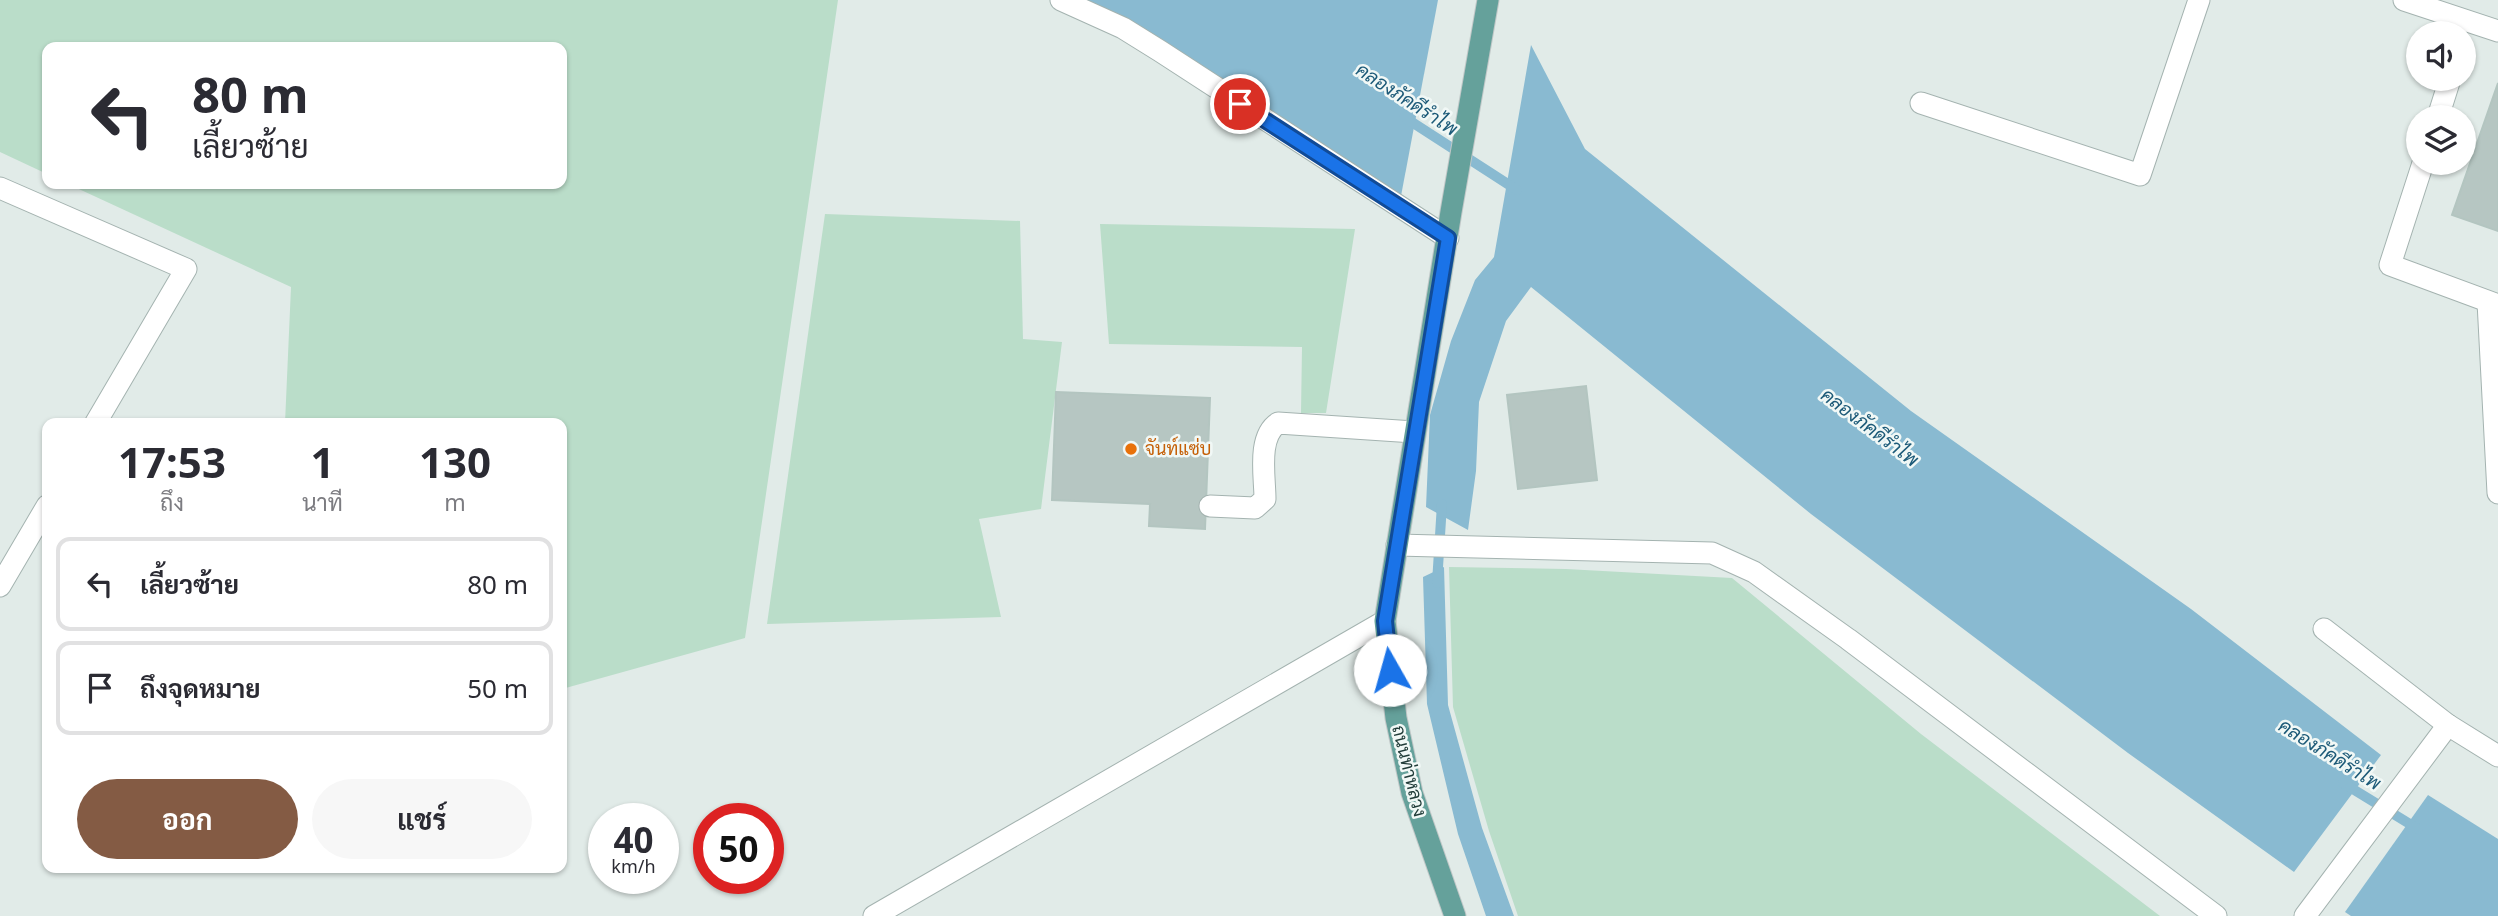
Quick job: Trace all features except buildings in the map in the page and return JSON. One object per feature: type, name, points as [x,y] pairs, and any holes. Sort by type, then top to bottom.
[{"type":"main road","name":"ถนนท่าหลวง","points":[[1455,916],[1412,793],[1396,718],[1385,621],[1414,432],[1488,0]]},
{"type":"street","points":[[1061,0],[1123,28],[1448,238]]},
{"type":"street","points":[[1921,103],[2140,175],[2199,0]]},
{"type":"street","points":[[2404,0],[2450,21]]},
{"type":"street","points":[[2476,29],[2498,31]]},
{"type":"street","points":[[2419,175],[2390,265],[2493,303],[2498,493]]},
{"type":"street","points":[[0,188],[186,269],[99,418]]},
{"type":"street","points":[[1210,506],[1255,508],[1265,499],[1266,438],[1270,428],[1278,423],[1414,432]]},
{"type":"street","points":[[0,586],[42,515]]},
{"type":"street","points":[[1397,545],[1712,553],[1754,572],[1848,639],[2216,916]]},
{"type":"street","points":[[874,916],[1385,621]]},
{"type":"street","points":[[2324,629],[2448,725],[2498,756]]},
{"type":"street","points":[[2305,916],[2448,725]]},
{"type":"green space","points":[[0,0],[838,0],[745,638],[567,688],[567,418],[285,418],[291,287],[79,189],[567,189],[567,42],[42,42],[42,172],[0,152]]},
{"type":"green space","points":[[825,214],[1020,221],[1023,339],[1062,342],[1041,509],[979,519],[1001,617],[767,624]]},
{"type":"green space","points":[[1100,224],[1355,229],[1326,413],[1301,413],[1302,347],[1109,344]]},
{"type":"green space","points":[[1449,567],[1566,569],[1732,578],[1921,734],[2160,916],[1518,916],[1489,831],[1453,707]]},
{"type":"water","points":[[1078,0],[1438,0],[1401,196]]},
{"type":"water","points":[[1531,45],[1585,149],[1911,411],[2191,609],[2381,755],[2294,872],[2128,753],[1811,514],[1531,287],[1506,321],[1479,402],[1476,471],[1468,530],[1426,507],[1430,415],[1451,341],[1475,280],[1494,257]]},
{"type":"water","points":[[1444,567],[1448,705],[1482,828],[1514,916],[1486,916],[1458,834],[1427,704],[1423,577]]},
{"type":"water","points":[[2428,795],[2498,839],[2498,916],[2351,916],[2345,912]]},
{"type":"waterway","name":"คลองภัคดีรำไพ","points":[[1404,117],[1517,190]]},
{"type":"waterway","points":[[1437,583],[1442,504]]},
{"type":"waterway","name":"คลองภัคดีรำไพ","points":[[2343,783],[2418,829]]},
{"type":"place","name":"จันท์แซ่บ","points":[[1131,449]]},
{"type":"route","points":[[1240,104],[1448,238],[1385,621],[1390,670]]}]
